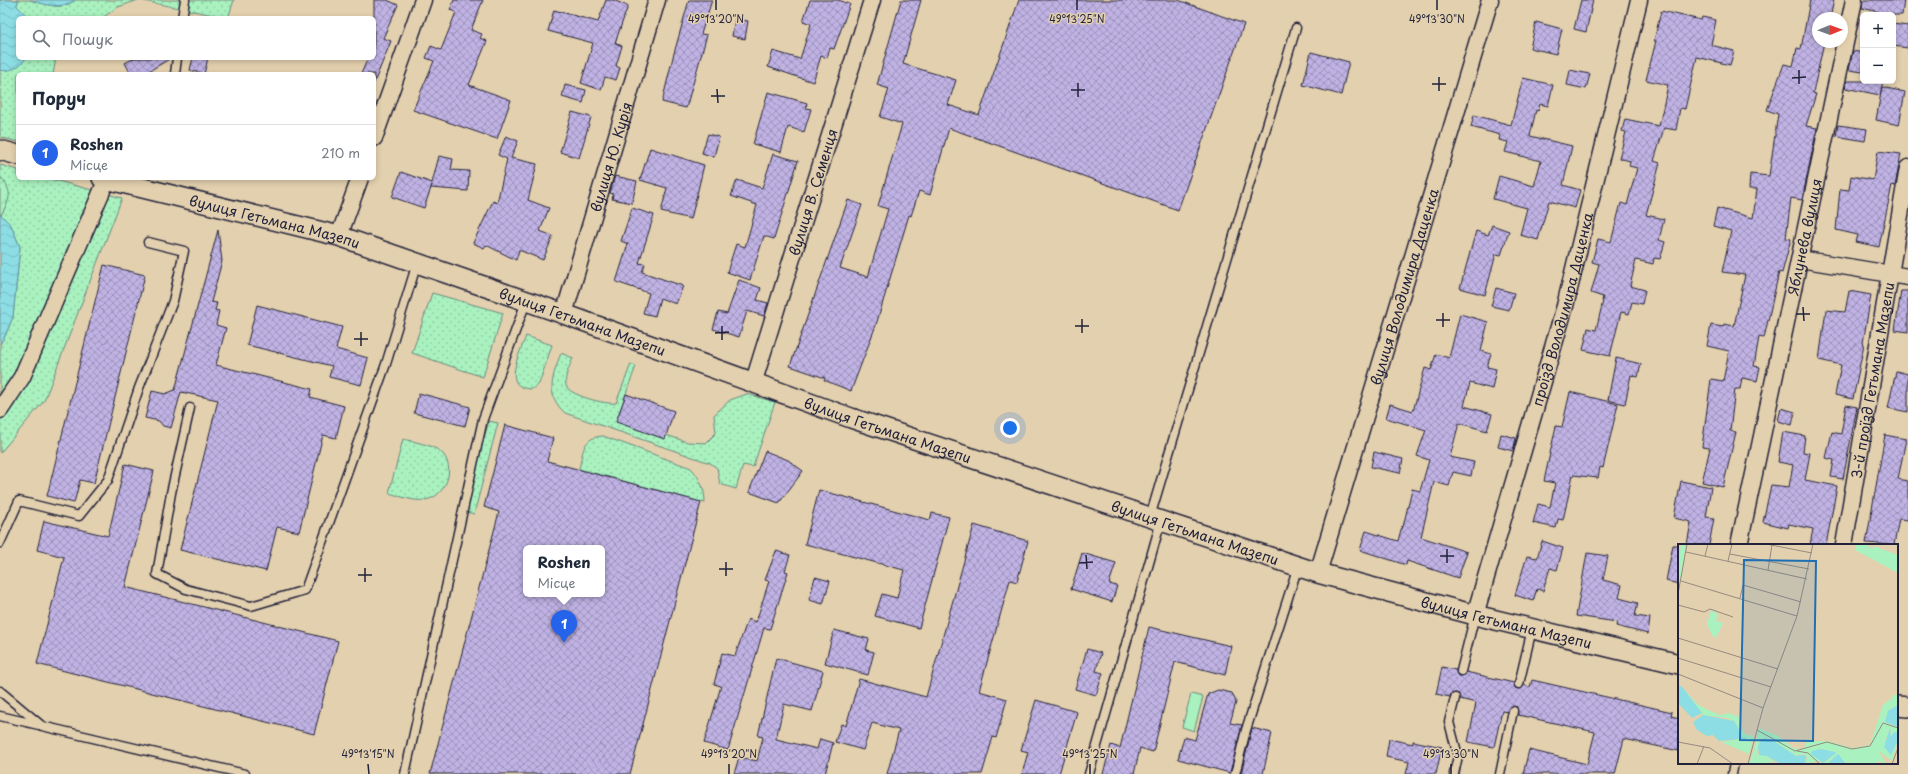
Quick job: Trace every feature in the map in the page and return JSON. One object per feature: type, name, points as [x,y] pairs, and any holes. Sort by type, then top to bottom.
[{"type":"street","points":[[376,132],[423,0]]},
{"type":"street","name":"вулиця Ю. Курія","points":[[564,314],[658,0]]},
{"type":"street","name":"вулиця В. Семенця","points":[[753,384],[872,0]]},
{"type":"street","name":"вулиця Володимира Даценка","points":[[1318,573],[1428,201],[1490,0]]},
{"type":"street","name":"проїзд Володимира Даценка","points":[[1474,615],[1566,306],[1639,0]]},
{"type":"street","name":"Яблунева вулиця","points":[[1739,544],[1854,0]]},
{"type":"street","points":[[0,150],[16,154]]},
{"type":"street","name":"3-й проїзд Гетьмана Мазепи","points":[[1844,544],[1908,168]]},
{"type":"street","points":[[0,410],[22,377],[105,180]]},
{"type":"street","name":"вулиця Гетьмана Мазепи","points":[[114,180],[148,184],[339,236],[564,314],[753,384],[1318,573],[1474,615],[1678,664]]},
{"type":"street","points":[[339,236],[359,180]]},
{"type":"street","points":[[1800,259],[1908,278]]},
{"type":"street","points":[[1898,706],[1908,708]]},
{"type":"lane","points":[[182,16],[185,0]]},
{"type":"lane","points":[[1089,774],[1156,519],[1296,28]]},
{"type":"lane","points":[[175,72],[177,60]]},
{"type":"lane","points":[[0,544],[19,501],[79,516],[108,480],[139,388],[173,301],[184,251],[148,242]]},
{"type":"lane","points":[[190,408],[171,493],[157,574],[186,589],[251,606],[305,590],[386,364],[417,263]]},
{"type":"lane","points":[[405,774],[483,419],[526,302]]},
{"type":"lane","points":[[1235,774],[1246,730],[1298,566]]},
{"type":"lane","points":[[1462,671],[1474,615]]},
{"type":"lane","points":[[1519,684],[1532,629]]},
{"type":"lane","points":[[0,691],[42,726]]},
{"type":"lane","points":[[1454,774],[1458,756],[1449,722],[1455,698]]},
{"type":"lane","points":[[1500,774],[1513,711]]},
{"type":"lane","points":[[0,716],[245,774]]},
{"type":"lane","points":[[1732,774],[1734,764]]},
{"type":"green space","points":[[0,0],[29,0],[52,6],[63,6],[75,0],[138,0],[118,7],[105,16],[16,16],[16,60],[56,60],[53,72],[16,72],[16,141],[0,137]]},
{"type":"green space","points":[[139,0],[234,0],[229,16],[218,16]]},
{"type":"green space","points":[[0,165],[16,169],[16,180],[54,180],[122,198],[44,401],[0,453],[0,344],[13,317],[20,247],[11,225],[1,215],[7,204],[7,185],[0,177]]},
{"type":"green space","points":[[0,177],[9,191],[7,204],[1,215],[0,214]]},
{"type":"green space","points":[[432,293],[503,313],[483,377],[412,353]]},
{"type":"green space","points":[[526,336],[552,345],[539,384],[532,389],[522,387],[517,383],[514,377],[517,360]]},
{"type":"green space","points":[[561,353],[573,358],[566,378],[566,385],[568,389],[580,396],[605,402],[616,403],[631,364],[636,366],[616,421],[664,439],[666,435],[687,442],[706,443],[716,433],[714,415],[730,400],[747,394],[775,402],[753,467],[743,465],[736,489],[720,484],[717,468],[710,463],[565,413],[558,406],[552,392],[553,377]]},
{"type":"green space","points":[[489,421],[498,423],[474,514],[463,511]]},
{"type":"green space","points":[[603,436],[691,468],[701,484],[705,503],[579,469],[587,443],[591,439]]},
{"type":"green space","points":[[403,439],[437,449],[446,458],[449,473],[447,480],[439,493],[432,498],[416,500],[389,493]]},
{"type":"green space","points":[[1191,694],[1203,697],[1194,731],[1182,727]]},
{"type":"water","points":[[0,0],[18,0],[17,6],[27,16],[16,16],[16,60],[25,60],[11,70],[0,70]]},
{"type":"water","points":[[30,0],[75,0],[64,5],[53,6]]},
{"type":"water","points":[[0,214],[11,225],[20,247],[13,317],[0,344]]},
{"type":"building","points":[[374,0],[387,0],[398,5],[383,38],[391,41],[376,78],[376,72],[362,72],[367,60],[376,60],[376,16],[374,16]]},
{"type":"building","points":[[454,0],[483,0],[471,30],[482,34],[480,38],[487,41],[469,85],[511,100],[497,139],[413,110],[434,61],[426,58],[431,46],[441,50],[456,12],[450,10]]},
{"type":"building","points":[[606,0],[613,0],[628,6],[615,43],[622,46],[616,66],[620,68],[616,80],[605,77],[601,90],[581,83],[593,43],[548,31],[554,10],[598,22]]},
{"type":"building","points":[[689,0],[712,0],[701,34],[707,35],[686,108],[662,102]]},
{"type":"building","points":[[810,0],[838,0],[850,4],[834,49],[830,48],[827,58],[821,56],[813,82],[768,67],[773,51],[800,59],[811,24],[803,21]]},
{"type":"building","points":[[901,0],[921,0],[903,64],[956,80],[948,105],[979,115],[1019,0],[1178,0],[1244,24],[1178,210],[949,128],[930,195],[919,191],[911,216],[909,215],[876,325],[851,391],[824,380],[825,378],[790,366],[848,200],[862,205],[840,268],[868,277],[888,209],[878,206],[902,124],[880,117],[889,89],[877,85]]},
{"type":"building","points":[[1581,0],[1593,0],[1586,32],[1574,29]]},
{"type":"building","points":[[1810,0],[1834,0],[1831,12],[1812,12],[1812,48],[1823,48],[1813,93],[1816,94],[1806,126],[1817,128],[1802,200],[1791,198],[1786,238],[1791,239],[1782,273],[1779,272],[1764,338],[1759,337],[1754,366],[1760,367],[1757,381],[1742,378],[1740,389],[1735,389],[1730,431],[1736,432],[1723,487],[1702,482],[1710,448],[1702,447],[1711,379],[1723,381],[1729,351],[1707,346],[1711,325],[1723,327],[1724,324],[1734,326],[1745,275],[1722,272],[1731,231],[1713,226],[1717,208],[1753,218],[1757,189],[1749,189],[1750,174],[1769,176],[1778,114],[1767,110],[1784,64],[1793,66],[1797,48],[1801,49]]},
{"type":"building","points":[[1863,0],[1904,0],[1902,15],[1896,15],[1896,12],[1879,12],[1862,8]]},
{"type":"building","points":[[1661,11],[1701,20],[1702,17],[1716,20],[1711,45],[1734,51],[1730,65],[1697,57],[1685,109],[1680,108],[1676,130],[1664,128],[1654,161],[1660,163],[1646,215],[1664,219],[1659,240],[1665,242],[1660,259],[1654,258],[1653,264],[1636,260],[1630,286],[1645,290],[1642,304],[1632,302],[1629,314],[1621,312],[1610,356],[1583,350],[1588,328],[1596,330],[1603,301],[1603,297],[1591,293],[1599,264],[1592,262],[1598,239],[1611,242],[1621,203],[1627,205],[1637,168],[1629,166],[1630,161],[1619,158],[1626,132],[1622,131],[1625,119],[1659,126],[1668,85],[1646,80],[1656,41],[1654,41]]},
{"type":"building","points":[[735,19],[748,21],[745,39],[732,36]]},
{"type":"building","points":[[1536,22],[1562,29],[1556,54],[1530,48]]},
{"type":"building","points":[[1896,24],[1908,26],[1908,48],[1896,46]]},
{"type":"building","points":[[1853,51],[1860,52],[1860,72],[1849,70]]},
{"type":"building","points":[[1311,52],[1349,62],[1341,95],[1303,85]]},
{"type":"building","points":[[130,60],[168,60],[147,72],[130,72],[125,63]]},
{"type":"building","points":[[192,60],[208,60],[204,72],[190,70]]},
{"type":"building","points":[[1570,70],[1590,74],[1586,89],[1567,85]]},
{"type":"building","points":[[1523,78],[1553,85],[1548,106],[1540,104],[1538,111],[1536,110],[1530,136],[1572,146],[1563,185],[1580,190],[1575,208],[1549,201],[1538,240],[1520,235],[1527,208],[1493,199],[1499,176],[1534,186],[1541,161],[1505,152],[1508,142],[1499,140],[1500,135],[1471,127],[1474,115],[1511,125]]},
{"type":"building","points":[[1847,81],[1860,81],[1860,84],[1882,84],[1880,95],[1845,88]]},
{"type":"building","points":[[565,85],[586,90],[583,103],[562,97]]},
{"type":"building","points":[[1882,87],[1905,92],[1899,125],[1876,120]]},
{"type":"building","points":[[768,92],[807,103],[806,108],[811,109],[804,132],[788,127],[781,152],[753,144]]},
{"type":"building","points":[[572,112],[591,117],[579,158],[560,152]]},
{"type":"building","points":[[1838,125],[1867,129],[1865,141],[1836,136]]},
{"type":"building","points":[[708,134],[719,137],[714,157],[702,153]]},
{"type":"building","points":[[506,136],[518,141],[511,158],[537,164],[528,200],[549,208],[540,231],[553,236],[543,260],[519,250],[516,260],[486,245],[484,248],[473,243],[493,201],[497,203],[507,159],[498,155]]},
{"type":"building","points":[[650,148],[704,165],[691,219],[661,212],[667,188],[640,180]]},
{"type":"building","points":[[1878,151],[1901,154],[1895,186],[1892,185],[1879,247],[1856,242],[1858,235],[1836,230],[1840,189],[1849,190],[1851,176],[1873,180]]},
{"type":"building","points":[[773,154],[798,161],[774,239],[764,236],[750,280],[727,272],[736,244],[745,247],[757,205],[731,196],[737,180],[762,188]]},
{"type":"building","points":[[439,156],[453,159],[451,170],[469,171],[468,191],[431,188],[432,185],[424,208],[392,197],[401,172],[432,183]]},
{"type":"building","points":[[615,176],[637,181],[632,203],[612,199],[613,194],[610,193]]},
{"type":"building","points":[[632,208],[654,215],[639,263],[645,264],[642,272],[683,286],[676,304],[660,298],[655,316],[643,313],[649,293],[616,282],[628,244],[621,241]]},
{"type":"building","points":[[1492,225],[1509,231],[1501,255],[1496,254],[1485,295],[1460,288],[1476,231],[1488,235]]},
{"type":"building","points":[[218,230],[222,261],[211,302],[217,303],[215,310],[219,311],[216,325],[226,328],[216,365],[312,389],[310,397],[344,406],[336,438],[323,435],[299,532],[277,527],[266,571],[180,550],[218,400],[181,392],[171,428],[163,426],[159,421],[145,418],[152,391],[165,394],[175,390]]},
{"type":"building","points":[[104,265],[145,275],[94,483],[80,480],[74,503],[47,496]]},
{"type":"building","points":[[739,280],[761,288],[757,300],[768,303],[764,316],[747,311],[739,337],[713,329],[718,312],[727,314]]},
{"type":"building","points":[[1496,288],[1514,293],[1509,310],[1491,306]]},
{"type":"building","points":[[1849,291],[1871,295],[1864,344],[1853,399],[1835,395],[1841,365],[1819,360],[1826,310],[1845,312]]},
{"type":"building","points":[[1901,291],[1908,291],[1908,332],[1895,330]]},
{"type":"building","points":[[257,305],[342,327],[336,349],[368,358],[361,385],[329,377],[332,366],[247,345]]},
{"type":"building","points":[[1460,314],[1488,322],[1481,351],[1491,354],[1487,367],[1496,369],[1492,389],[1470,383],[1464,406],[1492,414],[1487,431],[1459,423],[1450,457],[1474,462],[1471,476],[1453,472],[1449,486],[1434,482],[1421,537],[1467,552],[1458,578],[1407,561],[1406,565],[1360,550],[1366,531],[1398,541],[1412,489],[1420,491],[1429,460],[1417,456],[1426,430],[1386,418],[1390,404],[1413,411],[1425,368],[1431,370],[1436,354],[1449,358]]},
{"type":"building","points":[[1616,358],[1641,364],[1638,377],[1631,375],[1625,404],[1608,400]]},
{"type":"building","points":[[1896,371],[1908,374],[1908,412],[1888,408]]},
{"type":"building","points":[[1570,392],[1618,404],[1603,468],[1600,467],[1598,478],[1573,475],[1563,520],[1558,519],[1556,528],[1533,523],[1538,504],[1550,507],[1555,483],[1544,481],[1556,426],[1562,427]]},
{"type":"building","points":[[419,393],[470,407],[465,426],[414,413]]},
{"type":"building","points":[[626,394],[674,411],[665,439],[616,422]]},
{"type":"building","points":[[1846,405],[1857,407],[1843,479],[1831,477],[1834,460],[1826,458],[1832,432],[1841,434]]},
{"type":"building","points":[[1781,408],[1795,412],[1792,425],[1778,421]]},
{"type":"building","points":[[505,425],[553,438],[547,461],[701,502],[630,774],[430,774],[499,512],[484,507]]},
{"type":"building","points":[[1783,432],[1805,436],[1803,452],[1810,453],[1805,480],[1837,486],[1826,544],[1810,544],[1813,529],[1789,524],[1788,528],[1763,522],[1771,485],[1789,487],[1793,465],[1778,462]]},
{"type":"building","points":[[1501,434],[1516,438],[1513,451],[1498,447]]},
{"type":"building","points":[[1885,435],[1906,439],[1898,479],[1908,481],[1908,520],[1899,519],[1894,544],[1866,543]]},
{"type":"building","points":[[765,451],[788,460],[803,471],[779,503],[749,492]]},
{"type":"building","points":[[1374,452],[1403,459],[1400,473],[1371,467]]},
{"type":"building","points":[[125,464],[154,471],[125,587],[338,641],[314,734],[37,664],[64,557],[37,550],[44,521],[108,536]]},
{"type":"building","points":[[1681,481],[1711,487],[1706,517],[1714,518],[1709,544],[1687,544],[1691,522],[1674,518]]},
{"type":"building","points":[[819,490],[930,520],[932,513],[949,517],[919,628],[875,616],[882,594],[897,598],[904,570],[805,544]]},
{"type":"building","points":[[974,525],[1028,541],[1017,582],[1010,580],[979,691],[1007,699],[996,738],[993,737],[982,774],[887,774],[899,730],[872,723],[863,750],[835,742],[841,724],[846,726],[859,679],[926,697]]},
{"type":"building","points":[[1542,541],[1563,548],[1557,570],[1550,568],[1543,591],[1537,589],[1533,601],[1515,595],[1527,556],[1537,558]]},
{"type":"building","points":[[1673,545],[1678,545],[1678,584],[1666,581]]},
{"type":"building","points":[[776,551],[790,555],[785,571],[788,572],[770,629],[764,628],[728,750],[704,743],[721,686],[714,684],[722,653],[735,656],[748,619],[756,622],[769,581],[765,580]]},
{"type":"building","points":[[1082,553],[1116,563],[1109,584],[1117,586],[1112,602],[1071,589]]},
{"type":"building","points":[[1587,553],[1608,556],[1603,580],[1622,585],[1619,598],[1638,603],[1635,616],[1650,618],[1648,634],[1616,626],[1617,622],[1576,616]]},
{"type":"building","points":[[815,577],[830,581],[823,604],[809,600]]},
{"type":"building","points":[[1149,627],[1231,646],[1225,675],[1175,662],[1153,752],[1140,748],[1134,774],[1103,774],[1111,745],[1120,748]]},
{"type":"building","points":[[834,630],[869,639],[866,650],[874,652],[868,675],[825,663]]},
{"type":"building","points":[[1087,649],[1101,653],[1096,671],[1103,673],[1096,695],[1075,689]]},
{"type":"building","points":[[776,658],[823,671],[812,711],[784,704],[776,739],[817,749],[820,739],[833,743],[825,774],[734,774],[739,757],[757,761],[763,737],[758,736]]},
{"type":"building","points":[[1442,667],[1456,670],[1457,675],[1460,676],[1465,675],[1466,672],[1514,683],[1515,688],[1518,689],[1524,685],[1530,687],[1532,680],[1672,712],[1671,716],[1678,718],[1678,751],[1624,739],[1615,774],[1523,774],[1529,750],[1587,764],[1595,732],[1518,715],[1517,707],[1512,706],[1507,712],[1502,711],[1494,747],[1468,742],[1476,703],[1460,699],[1459,694],[1456,693],[1451,694],[1450,697],[1436,694]]},
{"type":"building","points":[[1218,690],[1232,693],[1236,702],[1230,723],[1242,725],[1230,773],[1178,759],[1184,737],[1195,740],[1208,694]]},
{"type":"building","points":[[1036,700],[1077,712],[1059,774],[1022,774],[1028,752],[1021,750]]},
{"type":"building","points":[[1252,728],[1272,733],[1263,774],[1241,774]]},
{"type":"building","points":[[1389,739],[1413,744],[1413,741],[1442,747],[1436,774],[1406,774],[1409,762],[1386,757]]},
{"type":"place","name":"Roshen","points":[[564,643]]}]
